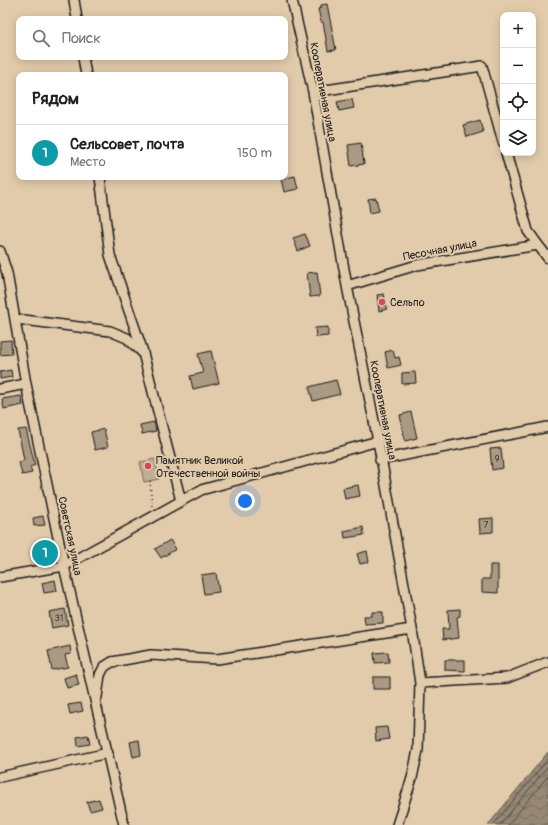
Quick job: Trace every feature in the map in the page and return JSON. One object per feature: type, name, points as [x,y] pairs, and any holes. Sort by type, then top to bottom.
[{"type":"street","points":[[74,0],[77,16]]},
{"type":"street","name":"Кооперативная улица","points":[[292,0],[312,92],[347,286],[378,441],[380,460],[412,629],[420,683],[418,750],[412,778],[397,825]]},
{"type":"street","points":[[84,60],[86,72]]},
{"type":"street","points":[[312,92],[482,66],[500,131]]},
{"type":"street","points":[[507,156],[528,231],[548,258]]},
{"type":"street","points":[[100,180],[110,255],[143,353],[181,501]]},
{"type":"street","name":"Песочная улица","points":[[347,286],[417,265],[538,245]]},
{"type":"street","name":"Советская улица","points":[[0,251],[7,273],[16,318],[26,384],[64,566],[124,825]]},
{"type":"street","points":[[16,318],[110,331],[127,338],[143,353]]},
{"type":"street","points":[[0,389],[26,384]]},
{"type":"street","points":[[380,460],[548,427]]},
{"type":"street","points":[[0,578],[64,566],[201,490],[378,441]]},
{"type":"street","points":[[96,704],[100,675],[104,667],[112,662],[151,655],[217,659],[412,629]]},
{"type":"street","points":[[420,683],[507,678],[548,662]]},
{"type":"street","points":[[0,777],[108,753]]},
{"type":"path","points":[[150,481],[152,517]]},
{"type":"green space","points":[[155,459],[159,479],[144,482],[140,462]]},
{"type":"water","points":[[548,752],[548,825],[488,825]]},
{"type":"building","points":[[327,4],[336,50],[328,51],[323,22],[321,22],[318,9],[321,8],[321,5]]},
{"type":"building","points":[[352,99],[354,108],[339,111],[337,102]]},
{"type":"building","points":[[480,120],[483,132],[467,137],[463,125]]},
{"type":"building","points":[[361,143],[364,164],[351,166],[348,145]]},
{"type":"building","points":[[295,176],[298,189],[284,192],[281,180],[288,180],[288,178]]},
{"type":"building","points":[[376,198],[379,211],[370,213],[368,199]]},
{"type":"building","points":[[305,234],[310,246],[298,251],[293,238]]},
{"type":"building","points":[[317,272],[320,296],[310,297],[307,273]]},
{"type":"building","name":"Сельпо","points":[[384,294],[387,309],[379,311],[377,295]]},
{"type":"building","points":[[328,327],[328,336],[316,337],[315,328]]},
{"type":"building","points":[[11,340],[12,354],[0,355],[0,341]]},
{"type":"building","points":[[393,350],[395,358],[399,357],[401,365],[388,368],[385,352]]},
{"type":"building","points":[[211,351],[219,383],[193,389],[190,376],[203,373],[198,354]]},
{"type":"building","points":[[11,370],[12,377],[0,379],[0,372]]},
{"type":"building","points":[[415,372],[416,383],[402,384],[402,373]]},
{"type":"building","points":[[336,380],[340,394],[313,401],[309,387]]},
{"type":"building","points":[[21,396],[23,405],[4,409],[2,399]]},
{"type":"building","points":[[411,412],[417,438],[405,441],[400,415]]},
{"type":"building","points":[[154,422],[156,431],[142,434],[140,425]]},
{"type":"building","points":[[26,429],[35,465],[30,467],[32,473],[22,475],[19,462],[24,460],[18,430]]},
{"type":"building","points":[[104,429],[108,447],[95,450],[91,432]]},
{"type":"building","points":[[501,448],[503,468],[492,470],[490,449]]},
{"type":"building","points":[[358,485],[360,496],[345,499],[343,488]]},
{"type":"building","points":[[43,516],[45,525],[34,526],[33,518]]},
{"type":"building","points":[[493,518],[493,532],[480,533],[479,519]]},
{"type":"building","points":[[363,527],[364,535],[345,538],[344,531]]},
{"type":"building","points":[[170,540],[176,549],[161,558],[155,549]]},
{"type":"building","points":[[49,544],[52,560],[42,562],[39,546]]},
{"type":"building","points":[[367,551],[369,562],[360,564],[357,554]]},
{"type":"building","points":[[490,565],[498,565],[498,593],[482,592],[482,579],[490,579]]},
{"type":"building","points":[[216,573],[219,592],[204,594],[201,575]]},
{"type":"building","points":[[55,580],[57,591],[44,593],[42,583]]},
{"type":"building","points":[[65,609],[68,625],[52,628],[49,612]]},
{"type":"building","points":[[460,609],[460,616],[457,617],[459,638],[443,640],[442,629],[449,629],[448,610]]},
{"type":"building","points":[[372,612],[383,612],[383,623],[365,624],[364,616],[372,616]]},
{"type":"building","points":[[70,646],[71,654],[65,655],[68,667],[52,670],[48,651]]},
{"type":"building","points":[[388,652],[389,662],[375,663],[374,653]]},
{"type":"building","points":[[445,660],[465,660],[465,671],[445,670]]},
{"type":"building","points":[[76,674],[79,685],[67,688],[64,678]]},
{"type":"building","points":[[373,677],[390,677],[390,689],[373,689]]},
{"type":"building","points":[[81,703],[83,711],[70,714],[68,705]]},
{"type":"building","points":[[387,727],[389,739],[376,741],[375,728]]},
{"type":"building","points":[[88,735],[90,744],[78,746],[77,737]]},
{"type":"building","points":[[139,740],[141,755],[133,757],[130,742]]},
{"type":"building","points":[[99,799],[102,808],[90,811],[87,802]]},
{"type":"place","name":"Сельпо","points":[[382,302]]},
{"type":"place","name":"Памятник Великой Отечественной войны","points":[[148,466]]},
{"type":"place","name":"Сельсовет, почта","points":[[45,553]]}]
